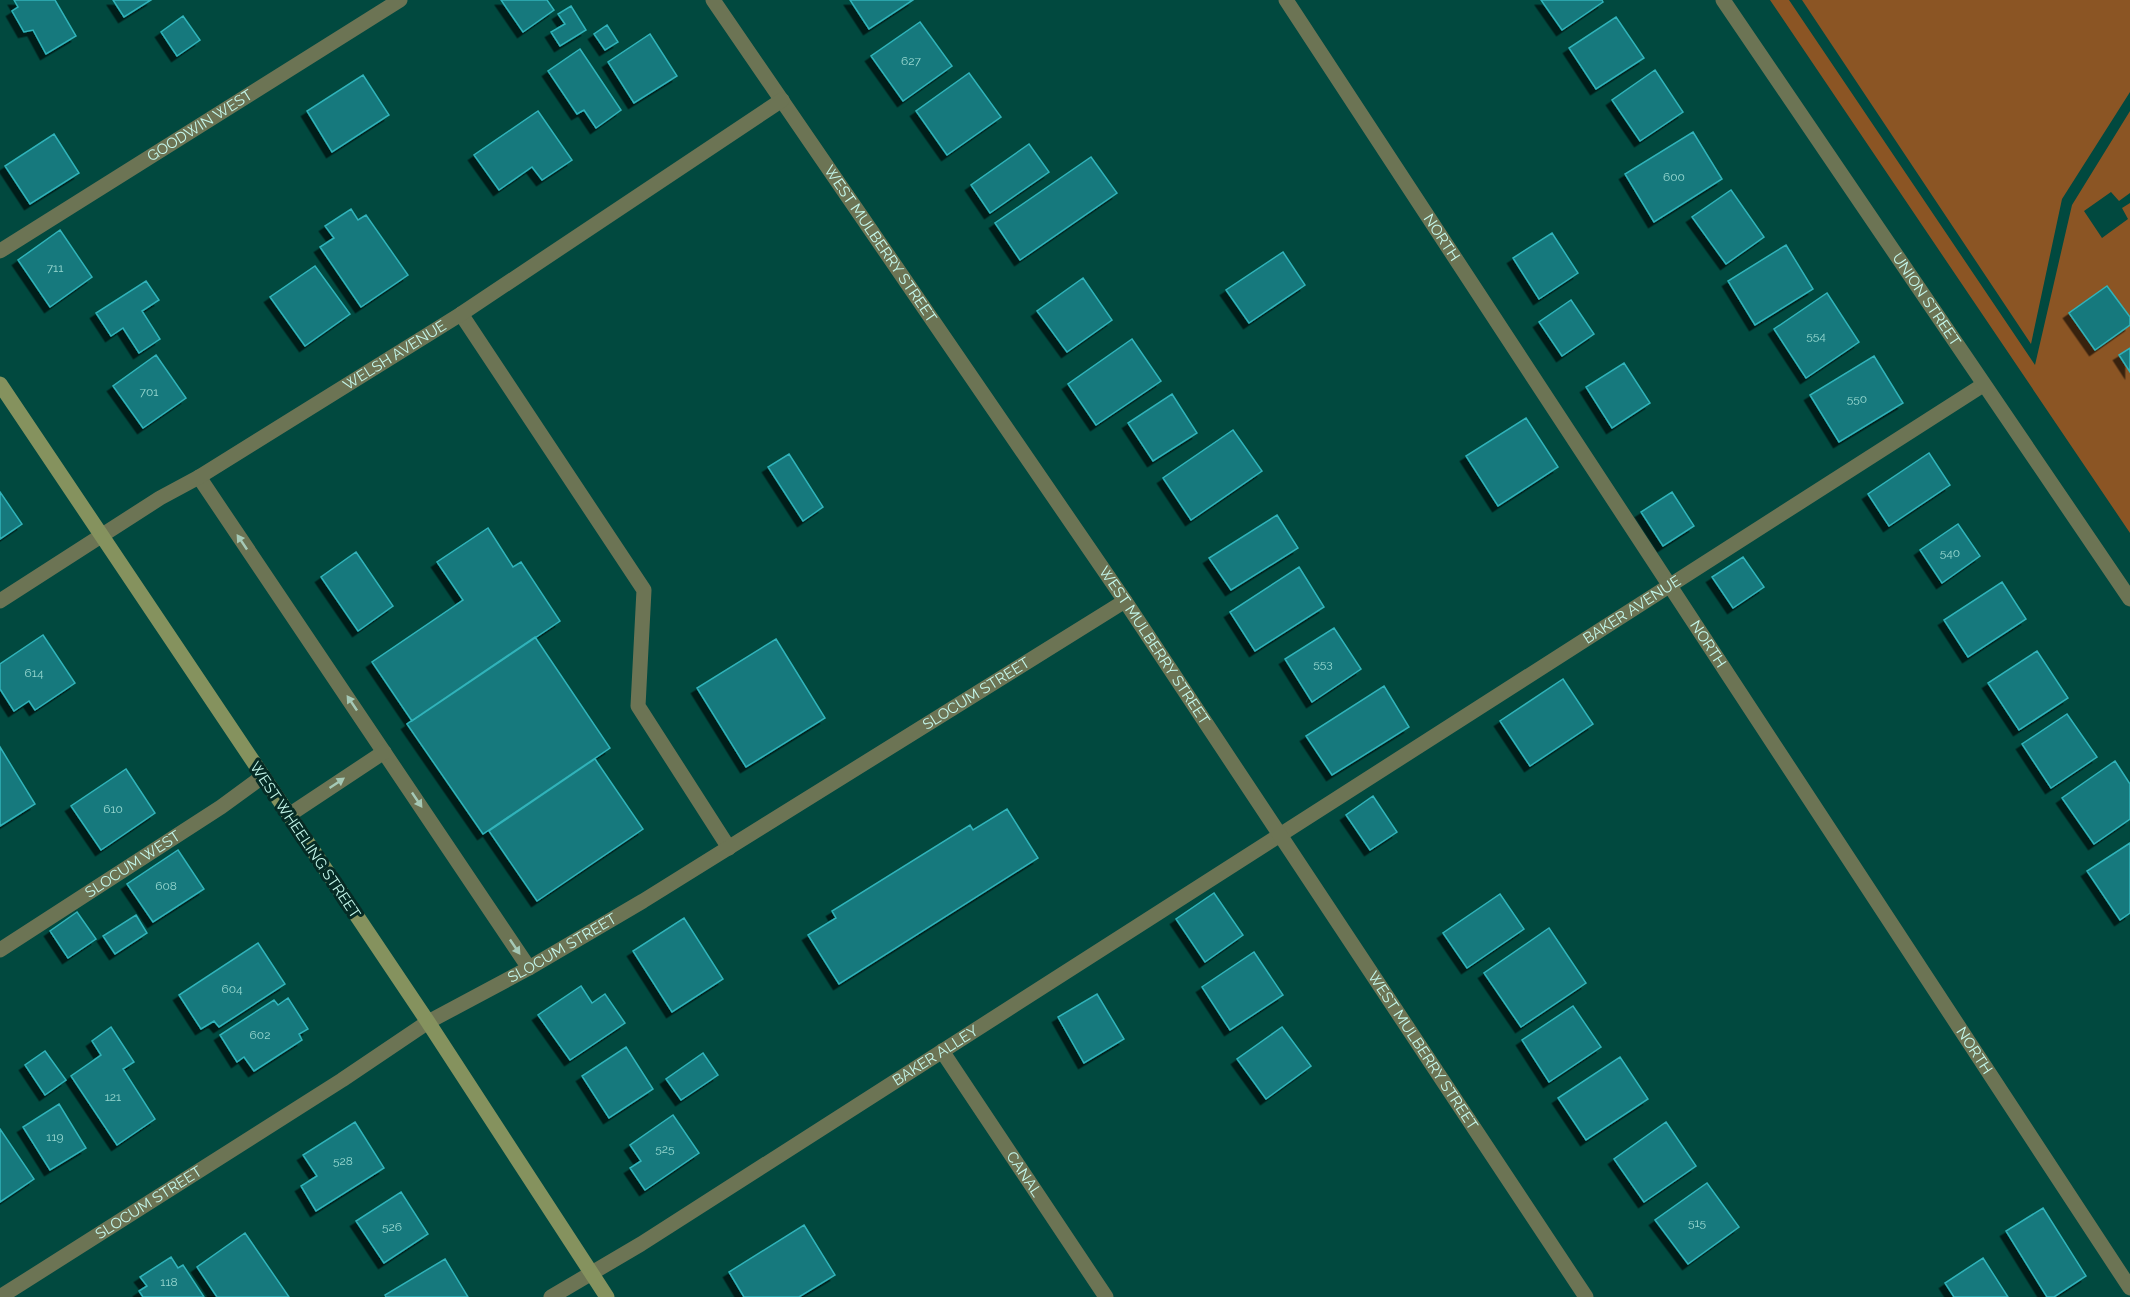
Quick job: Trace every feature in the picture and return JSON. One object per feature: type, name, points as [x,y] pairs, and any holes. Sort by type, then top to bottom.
[{"type":"street","name":"GOODWIN WEST","points":[[0,252],[400,0]]},
{"type":"street","name":"WEST MULBERRY STREET","points":[[713,0],[1125,601],[1586,1297]]},
{"type":"street","name":"NORTH","points":[[1286,0],[2130,1288]]},
{"type":"street","name":"UNION STREET","points":[[1723,0],[2130,599]]},
{"type":"street","name":"WELSH AVENUE","points":[[0,601],[160,498],[199,477],[461,314],[782,100]]},
{"type":"street","points":[[461,314],[644,590],[638,706],[729,848]]},
{"type":"street","name":"WEST WHEELING STREET","points":[[0,384],[428,1022],[607,1297]]},
{"type":"street","name":"BAKER AVENUE","points":[[1280,835],[1983,385]]},
{"type":"street","points":[[199,477],[529,968]]},
{"type":"street","name":"SLOCUM STREET","points":[[0,1297],[342,1080],[428,1022],[529,968],[729,848],[1125,601]]},
{"type":"street","points":[[289,815],[384,752]]},
{"type":"street","name":"SLOCUM WEST","points":[[0,950],[221,807],[262,777]]},
{"type":"street","name":"BAKER ALLEY","points":[[591,1272],[641,1244],[1280,835]]},
{"type":"street","name":"CANAL","points":[[942,1051],[1106,1297]]},
{"type":"street","points":[[551,1297],[591,1272]]},
{"type":"shaded area","points":[[1770,0],[1789,0],[2035,365],[2072,205],[2130,111],[2130,193],[2119,201],[2111,192],[2084,211],[2102,238],[2128,219],[2122,208],[2130,203],[2130,317],[2107,286],[2069,313],[2130,325],[2130,348],[2119,356],[2130,372],[2130,533]]},
{"type":"shaded area","points":[[1802,0],[2130,0],[2130,92],[2062,199],[2031,344]]},
{"type":"building","points":[[14,0],[55,0],[76,36],[46,54],[33,30],[24,32],[12,11],[18,7]]},
{"type":"building","points":[[113,0],[151,0],[124,17]]},
{"type":"building","points":[[501,0],[547,0],[554,10],[523,32]]},
{"type":"building","points":[[850,0],[913,0],[869,29]]},
{"type":"building","points":[[1541,0],[1602,0],[1603,2],[1562,30]]},
{"type":"building","points":[[571,6],[586,30],[560,46],[551,32],[565,24],[558,14]]},
{"type":"building","points":[[183,16],[200,40],[177,56],[161,32]]},
{"type":"building","points":[[1616,17],[1644,58],[1596,89],[1569,48]]},
{"type":"building","points":[[920,22],[952,66],[903,101],[871,56]]},
{"type":"building","points":[[607,25],[618,42],[605,50],[594,34]]},
{"type":"building","points":[[650,34],[677,76],[634,103],[608,62]]},
{"type":"building","points":[[580,49],[621,110],[596,128],[584,110],[577,114],[548,71]]},
{"type":"building","points":[[1655,70],[1683,112],[1640,141],[1612,100]]},
{"type":"building","points":[[969,73],[1001,117],[947,155],[916,111]]},
{"type":"building","points":[[363,75],[389,115],[332,152],[307,111]]},
{"type":"building","points":[[538,111],[572,160],[542,180],[532,167],[499,190],[474,155]]},
{"type":"building","points":[[1693,132],[1722,179],[1654,222],[1625,174]]},
{"type":"building","points":[[54,134],[79,173],[30,204],[5,166]]},
{"type":"building","points":[[1029,144],[1049,172],[990,213],[971,185]]},
{"type":"building","points":[[1091,157],[1117,193],[1020,260],[995,223]]},
{"type":"building","points":[[1731,190],[1764,237],[1726,264],[1692,217]]},
{"type":"building","points":[[351,209],[358,220],[366,215],[408,275],[361,307],[320,247],[334,238],[325,226]]},
{"type":"building","points":[[60,230],[92,277],[50,307],[18,260]]},
{"type":"building","points":[[1552,233],[1578,273],[1539,299],[1513,258]]},
{"type":"building","points":[[1786,245],[1813,289],[1755,325],[1728,281]]},
{"type":"building","points":[[1283,252],[1305,285],[1249,323],[1226,290]]},
{"type":"building","points":[[315,266],[350,314],[305,346],[270,297]]},
{"type":"building","points":[[1083,278],[1112,320],[1067,352],[1037,311]]},
{"type":"building","points":[[146,281],[159,300],[142,311],[160,339],[139,353],[123,328],[111,336],[96,313]]},
{"type":"building","points":[[2107,286],[2130,317],[2130,325],[2095,350],[2069,313]]},
{"type":"building","points":[[1827,293],[1859,342],[1806,378],[1774,329]]},
{"type":"building","points":[[1571,300],[1594,334],[1562,356],[1539,322]]},
{"type":"building","points":[[1132,339],[1161,381],[1096,425],[1068,384]]},
{"type":"building","points":[[2130,348],[2130,372],[2119,355]]},
{"type":"building","points":[[156,355],[186,398],[143,428],[113,386]]},
{"type":"building","points":[[1874,356],[1903,403],[1839,442],[1810,395]]},
{"type":"building","points":[[1624,363],[1650,403],[1612,428],[1586,387]]},
{"type":"building","points":[[1172,394],[1197,433],[1153,461],[1128,423]]},
{"type":"building","points":[[1526,418],[1558,467],[1498,506],[1466,456]]},
{"type":"building","points":[[1233,430],[1262,471],[1191,520],[1163,478]]},
{"type":"building","points":[[1929,453],[1950,485],[1889,526],[1868,494]]},
{"type":"building","points":[[789,454],[823,507],[803,521],[768,467]]},
{"type":"building","points":[[0,492],[22,524],[0,539]]},
{"type":"building","points":[[1672,492],[1694,526],[1663,546],[1641,512]]},
{"type":"building","points":[[1277,515],[1298,548],[1231,590],[1209,558]]},
{"type":"building","points":[[1958,524],[1980,556],[1942,583],[1920,550]]},
{"type":"building","points":[[488,528],[513,567],[521,562],[560,621],[412,721],[372,662],[463,600],[437,562]]},
{"type":"building","points":[[356,552],[393,606],[358,631],[321,577]]},
{"type":"building","points":[[1743,557],[1764,587],[1733,608],[1712,577]]},
{"type":"building","points":[[1299,567],[1324,607],[1255,651],[1230,612]]},
{"type":"building","points":[[2002,582],[2026,619],[1968,657],[1944,620]]},
{"type":"building","points":[[1334,628],[1361,669],[1312,702],[1285,659]]},
{"type":"building","points":[[43,635],[75,683],[35,710],[29,701],[14,711],[0,689],[0,664]]},
{"type":"building","points":[[535,637],[610,748],[483,834],[407,724]]},
{"type":"building","points":[[776,639],[825,718],[746,767],[697,688]]},
{"type":"building","points":[[2037,651],[2068,698],[2019,730],[1988,683]]},
{"type":"building","points":[[1563,679],[1593,724],[1530,766],[1500,721]]},
{"type":"building","points":[[1384,686],[1409,727],[1332,775],[1306,736]]},
{"type":"building","points":[[2067,714],[2097,757],[2051,788],[2022,744]]},
{"type":"building","points":[[0,747],[35,804],[0,826]]},
{"type":"building","points":[[595,759],[643,829],[537,901],[489,831]]},
{"type":"building","points":[[2115,761],[2130,784],[2130,819],[2094,844],[2062,798]]},
{"type":"building","points":[[126,769],[155,813],[101,850],[71,806]]},
{"type":"building","points":[[1373,796],[1397,832],[1370,850],[1346,815]]},
{"type":"building","points":[[1007,809],[1038,858],[839,984],[808,935],[836,918],[832,911],[970,825],[973,830]]},
{"type":"building","points":[[2130,843],[2130,913],[2120,920],[2087,871]]},
{"type":"building","points":[[178,850],[204,889],[153,922],[127,884]]},
{"type":"building","points":[[1214,893],[1243,935],[1205,962],[1176,919]]},
{"type":"building","points":[[1500,894],[1524,929],[1467,968],[1443,933]]},
{"type":"building","points":[[77,912],[96,939],[68,958],[50,931]]},
{"type":"building","points":[[136,915],[147,933],[115,954],[103,936]]},
{"type":"building","points":[[684,918],[723,979],[672,1012],[633,951]]},
{"type":"building","points":[[1549,928],[1586,983],[1521,1027],[1484,973]]},
{"type":"building","points":[[258,943],[285,984],[219,1027],[214,1021],[201,1029],[179,995]]},
{"type":"building","points":[[1254,952],[1283,995],[1230,1030],[1202,987]]},
{"type":"building","points":[[581,986],[592,1003],[605,994],[625,1023],[570,1060],[538,1015]]},
{"type":"building","points":[[1097,994],[1124,1039],[1084,1063],[1058,1017]]},
{"type":"building","points":[[288,998],[308,1029],[299,1034],[302,1040],[254,1071],[244,1057],[237,1062],[220,1035],[274,1000],[278,1005]]},
{"type":"building","points":[[1573,1006],[1601,1047],[1549,1082],[1522,1040]]},
{"type":"building","points":[[111,1027],[134,1062],[123,1069],[155,1119],[117,1145],[71,1076],[101,1055],[92,1041]]},
{"type":"building","points":[[1282,1027],[1311,1066],[1266,1099],[1237,1059]]},
{"type":"building","points":[[626,1047],[653,1089],[609,1118],[582,1076]]},
{"type":"building","points":[[45,1051],[66,1080],[45,1095],[25,1065]]},
{"type":"building","points":[[703,1053],[718,1075],[681,1100],[666,1079]]},
{"type":"building","points":[[1620,1057],[1648,1099],[1586,1140],[1558,1098]]},
{"type":"building","points":[[59,1104],[86,1148],[50,1170],[23,1127]]},
{"type":"building","points":[[673,1115],[699,1153],[645,1190],[630,1168],[641,1161],[630,1145]]},
{"type":"building","points":[[355,1122],[384,1168],[316,1211],[301,1186],[317,1176],[303,1155]]},
{"type":"building","points":[[1666,1122],[1696,1166],[1644,1202],[1614,1159]]},
{"type":"building","points":[[0,1129],[34,1179],[0,1202]]},
{"type":"building","points":[[1707,1183],[1739,1227],[1688,1264],[1655,1220]]},
{"type":"building","points":[[401,1192],[428,1234],[384,1263],[356,1221]]},
{"type":"building","points":[[2043,1208],[2086,1276],[2054,1297],[2047,1297],[2006,1231]]},
{"type":"building","points":[[804,1225],[835,1275],[799,1297],[744,1297],[729,1272]]},
{"type":"building","points":[[245,1233],[289,1297],[217,1297],[197,1267]]},
{"type":"building","points":[[171,1257],[178,1268],[183,1265],[204,1297],[143,1297],[139,1291],[147,1286],[140,1277]]},
{"type":"building","points":[[1983,1258],[2008,1297],[1954,1297],[1945,1283]]},
{"type":"building","points":[[445,1259],[468,1297],[386,1297],[385,1295]]}]
